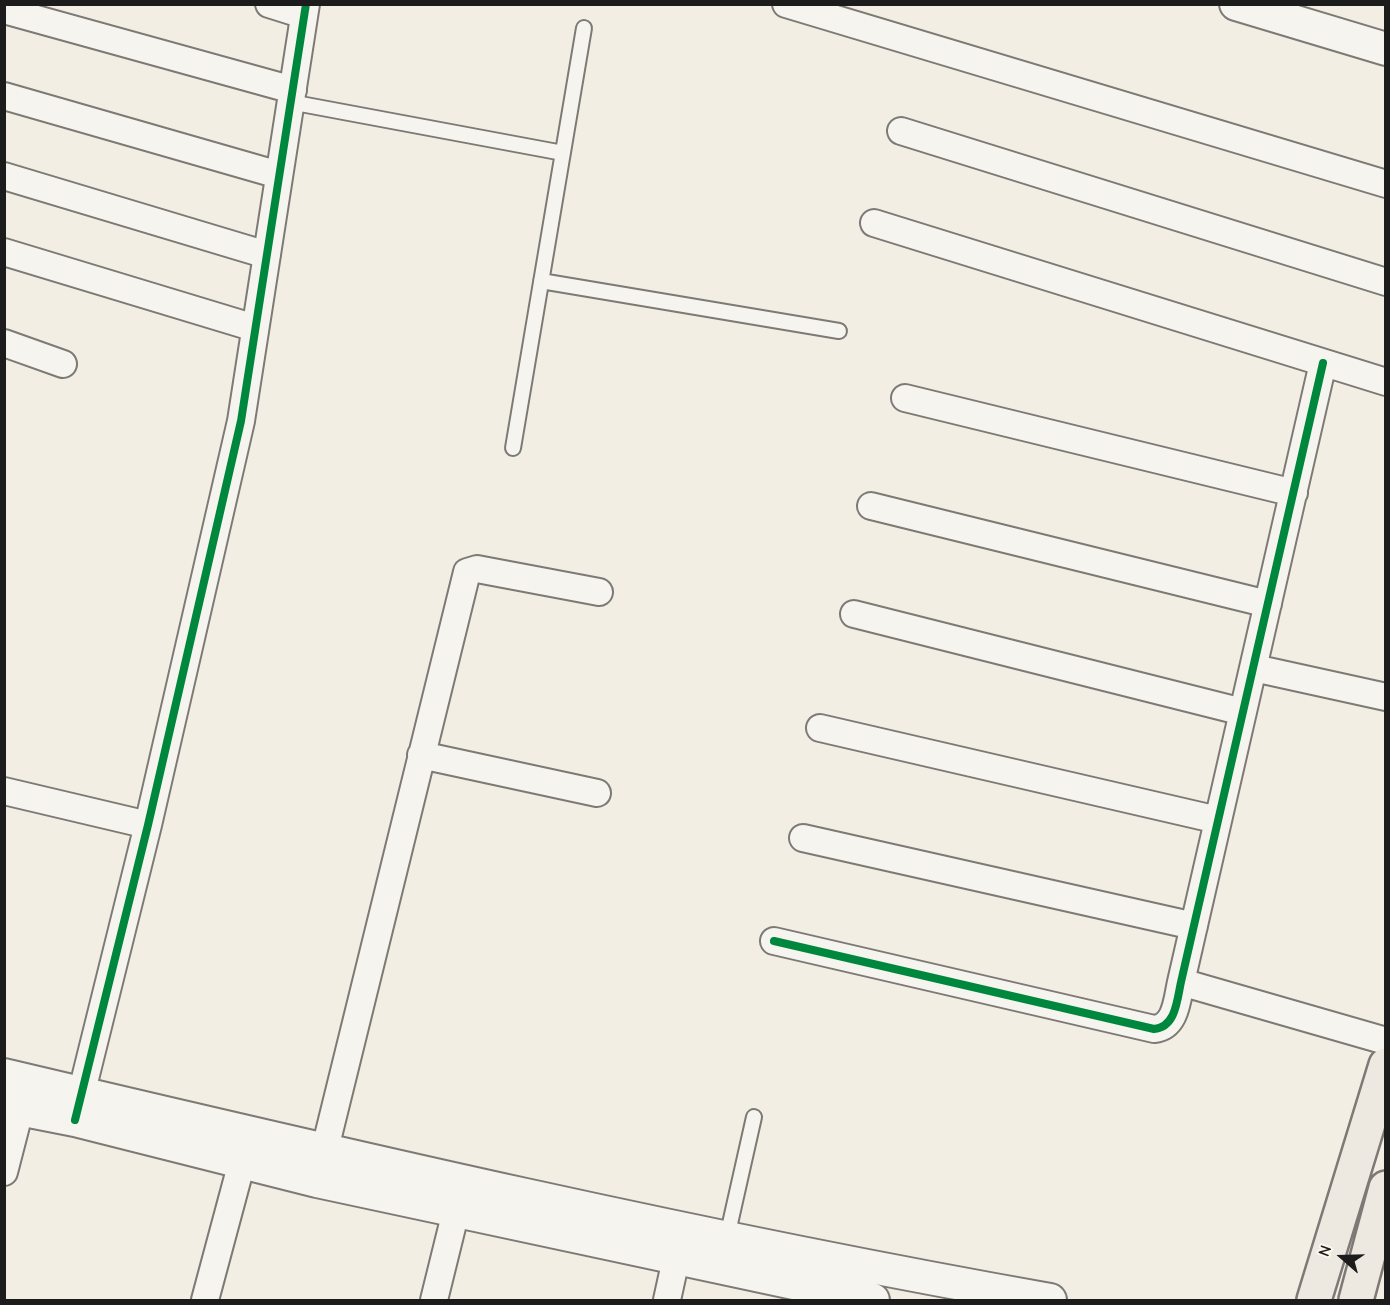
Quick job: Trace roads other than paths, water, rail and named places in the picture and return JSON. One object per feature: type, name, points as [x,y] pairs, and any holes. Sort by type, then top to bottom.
[{"type":"main road","points":[[1314,1300],[1386,1065]]},
{"type":"main road","points":[[1356,1300],[1386,1188]]},
{"type":"street","points":[[78,1107],[148,825],[241,421],[305,10],[269,4]]},
{"type":"street","points":[[786,4],[1386,184]]},
{"type":"street","points":[[1236,4],[1386,49]]},
{"type":"street","points":[[4,10],[292,96]]},
{"type":"street","points":[[4,96],[279,176]]},
{"type":"street","points":[[902,131],[1386,282]]},
{"type":"street","points":[[4,176],[267,255]]},
{"type":"street","points":[[874,223],[1386,382]]},
{"type":"street","points":[[4,252],[255,328]]},
{"type":"street","points":[[4,343],[63,364]]},
{"type":"street","points":[[774,940],[1154,1029],[1160,1028],[1171,1019],[1323,363]]},
{"type":"street","points":[[905,398],[1294,493]]},
{"type":"street","points":[[871,506],[1268,604]]},
{"type":"street","points":[[317,1181],[467,572],[477,569],[599,592]]},
{"type":"street","points":[[854,614],[1243,712]]},
{"type":"street","points":[[1254,668],[1386,697]]},
{"type":"street","points":[[820,728],[1218,820]]},
{"type":"street","points":[[421,755],[597,794]]},
{"type":"street","points":[[4,791],[148,825]]},
{"type":"street","points":[[803,838],[1194,926]]},
{"type":"street","points":[[1181,982],[1386,1041]]},
{"type":"street","points":[[4,1075],[78,1107],[242,1162],[317,1181],[873,1300]]},
{"type":"street","points":[[4,1172],[12,1108],[78,1107],[325,1150],[900,1274],[1050,1300]]},
{"type":"street","points":[[206,1300],[242,1162]]},
{"type":"street","points":[[434,1300],[456,1211]]},
{"type":"street","points":[[667,1300],[676,1259]]},
{"type":"lane","points":[[513,448],[584,28]]},
{"type":"lane","points":[[292,96],[563,153]]},
{"type":"lane","points":[[541,281],[839,331]]},
{"type":"lane","points":[[727,1237],[754,1117]]}]
